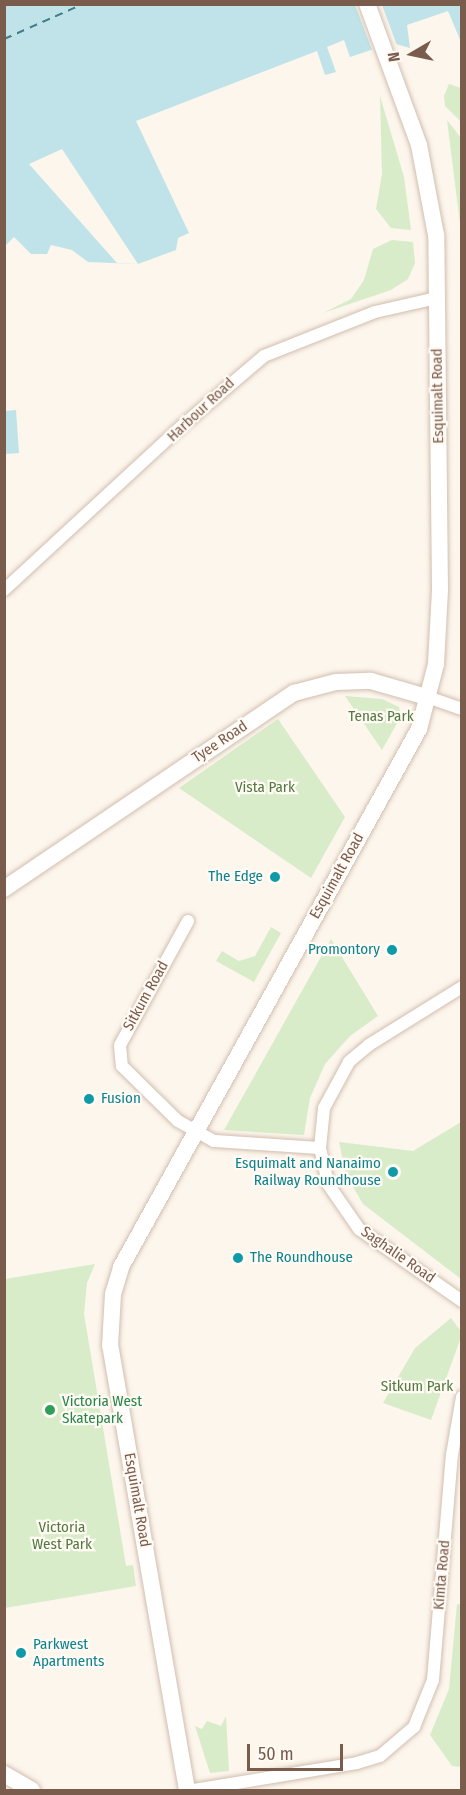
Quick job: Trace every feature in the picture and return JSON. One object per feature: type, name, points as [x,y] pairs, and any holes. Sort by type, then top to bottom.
[{"type":"main road","name":"Esquimalt Road","points":[[187,1791],[110,1346],[109,1319],[121,1268],[419,729],[430,698],[440,600],[437,298],[431,197],[404,101],[367,4]]},
{"type":"main road","name":"Tyee Road","points":[[4,889],[294,693],[336,682],[371,681],[430,698]]},
{"type":"main road","points":[[4,1774],[23,1788]]},
{"type":"street","name":"Harbour Road","points":[[4,590],[183,425],[264,356],[375,312],[437,298]]},
{"type":"street","name":"Tyee Road","points":[[430,698],[462,709]]},
{"type":"street","name":"Sitkum Road","points":[[188,921],[120,1045],[122,1065],[178,1121],[214,1141],[320,1148]]},
{"type":"street","name":"Saghalie Road","points":[[462,987],[369,1045],[349,1062],[324,1108],[320,1148],[328,1184],[359,1229],[462,1301]]},
{"type":"street","name":"Kimta Road","points":[[194,1791],[357,1763],[380,1755],[399,1743],[419,1717],[433,1680],[452,1455],[462,1397]]},
{"type":"green space","points":[[449,84],[461,88],[461,122],[445,106],[444,96]]},
{"type":"green space","points":[[380,96],[404,177],[411,230],[391,228],[376,209],[382,174]]},
{"type":"green space","points":[[447,120],[461,138],[461,232]]},
{"type":"green space","points":[[392,240],[413,242],[415,263],[408,279],[391,290],[323,313],[351,299],[364,280],[373,249]]},
{"type":"green space","name":"Tenas Park","points":[[345,696],[382,699],[399,707],[401,716],[382,750]]},
{"type":"green space","name":"Vista Park","points":[[278,719],[345,817],[311,878],[179,788]]},
{"type":"green space","points":[[271,927],[281,933],[254,982],[216,961],[222,951],[239,961],[255,956]]},
{"type":"green space","points":[[331,939],[378,1016],[350,1036],[325,1064],[310,1098],[304,1135],[224,1130]]},
{"type":"green space","points":[[461,1122],[461,1279],[363,1204],[346,1175],[339,1142],[413,1151]]},
{"type":"green space","name":"Victoria West Park","points":[[95,1264],[87,1283],[84,1314],[126,1566],[133,1565],[136,1586],[5,1608],[5,1279]]},
{"type":"green space","name":"Sitkum Park","points":[[451,1318],[460,1330],[460,1340],[431,1420],[383,1403],[415,1348]]},
{"type":"green space","points":[[457,1604],[462,1605],[461,1767],[452,1766],[430,1735],[449,1689]]},
{"type":"green space","points":[[226,1716],[229,1771],[210,1773],[195,1726],[202,1729],[207,1721],[221,1726]]},
{"type":"water","points":[[5,5],[461,5],[461,42],[448,11],[407,25],[410,48],[392,43],[350,57],[344,40],[327,47],[336,72],[325,75],[317,51],[136,121],[189,233],[178,238],[176,250],[138,264],[88,262],[72,250],[51,245],[47,254],[31,254],[14,237],[5,246]]},
{"type":"water","points":[[16,410],[19,453],[5,454],[5,411]]},
{"type":"pier","points":[[355,5],[382,5],[398,48],[373,52]]},
{"type":"pier","points":[[62,149],[138,264],[117,263],[29,164]]},
{"type":"ferry route","points":[[4,39],[83,4]]},
{"type":"place","name":"The Edge","points":[[275,877]]},
{"type":"place","name":"Promontory","points":[[392,950]]},
{"type":"place","name":"Fusion","points":[[89,1099]]},
{"type":"place","name":"Esquimalt and Nanaimo Railway Roundhouse","points":[[393,1172]]},
{"type":"place","name":"The Roundhouse","points":[[238,1258]]},
{"type":"place","name":"Victoria West Skatepark","points":[[50,1410]]},
{"type":"place","name":"Parkwest Apartments","points":[[21,1653]]}]
